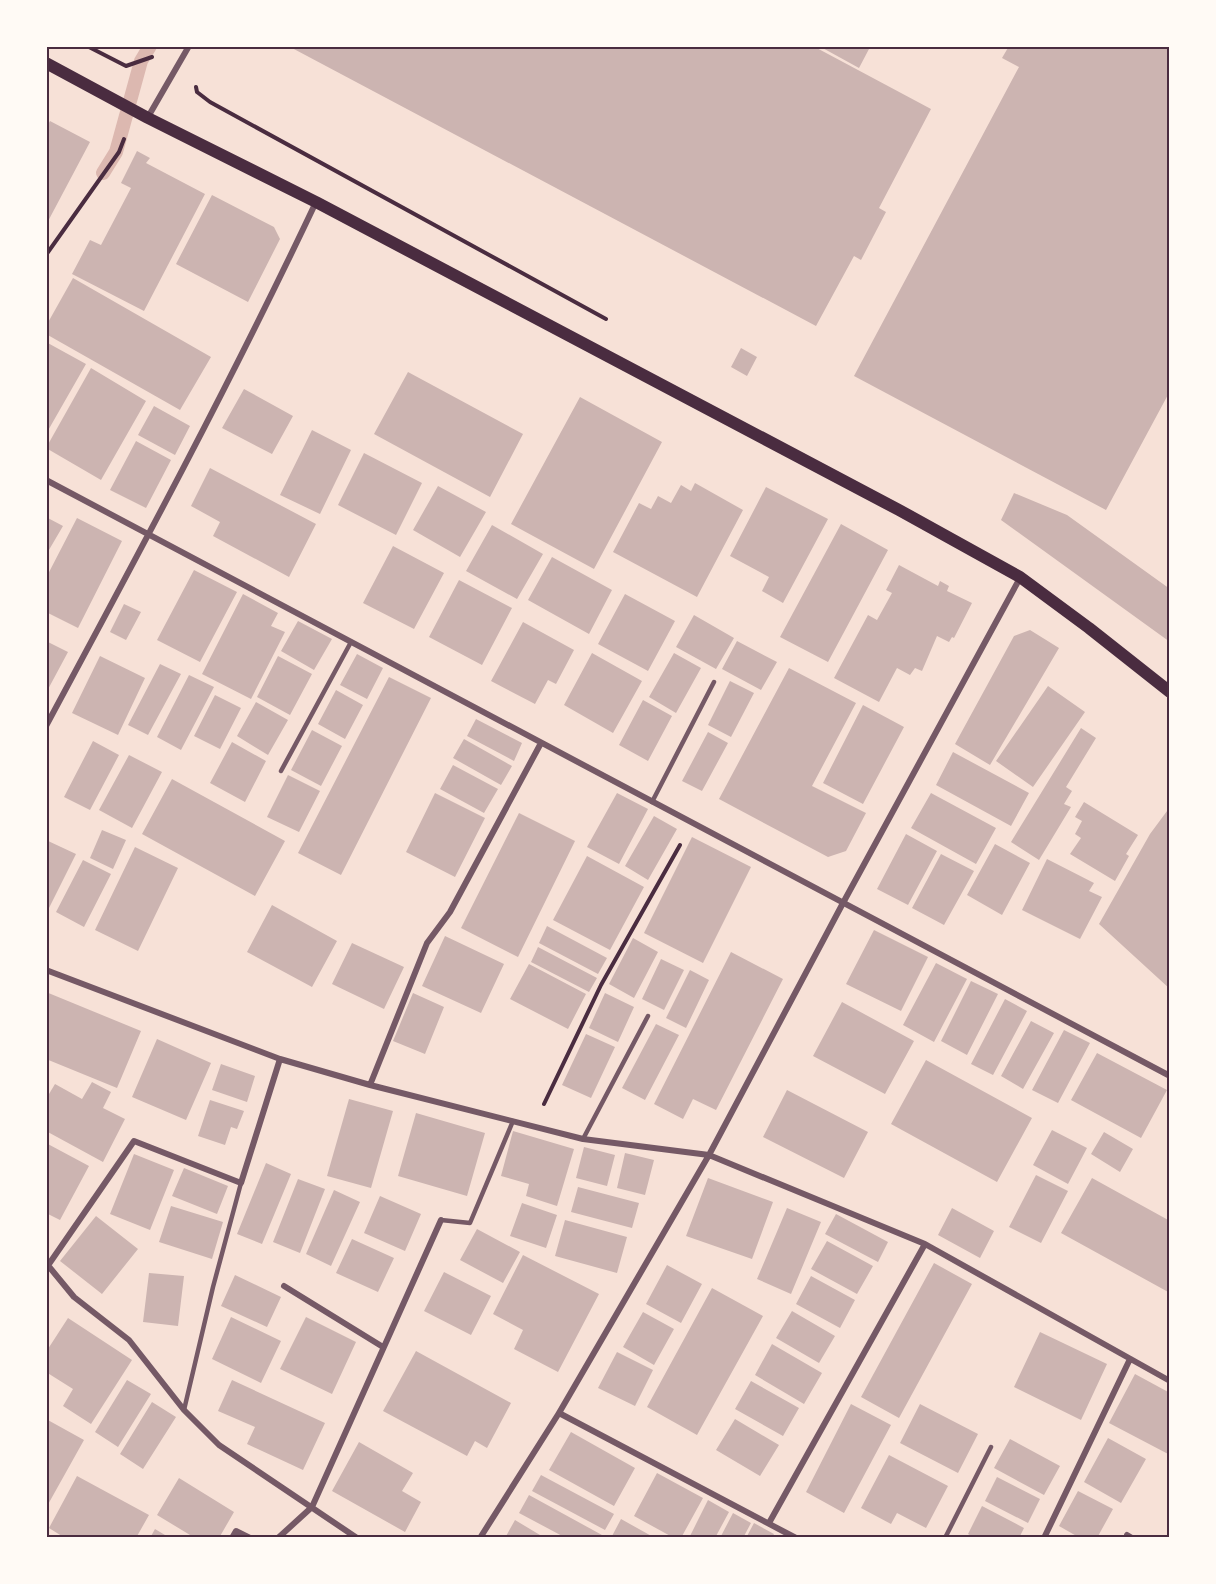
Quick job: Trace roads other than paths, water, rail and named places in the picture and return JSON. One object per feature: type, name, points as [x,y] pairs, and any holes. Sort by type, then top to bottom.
[{"type":"main road","points":[[46,63],[148,118],[316,202],[899,510],[1020,577],[1170,692]]},
{"type":"street","points":[[148,118],[189,46]]},
{"type":"street","points":[[46,726],[149,535],[316,202]]},
{"type":"street","points":[[46,480],[1170,1076]]},
{"type":"street","points":[[480,1538],[559,1413],[709,1155],[1020,577]]},
{"type":"street","points":[[370,1084],[427,943],[450,912],[541,743]]},
{"type":"street","points":[[46,970],[280,1059],[583,1139],[709,1155],[925,1244],[1170,1381]]},
{"type":"street","points":[[280,1059],[241,1183],[134,1141],[48,1264],[74,1297],[129,1340],[184,1410],[219,1445],[357,1538]]},
{"type":"street","points":[[278,1538],[312,1507],[441,1220]]},
{"type":"street","points":[[769,1523],[925,1244]]},
{"type":"street","points":[[284,1286],[383,1347]]},
{"type":"street","points":[[1044,1538],[1130,1359]]},
{"type":"street","points":[[559,1413],[769,1523],[788,1536],[796,1538]]},
{"type":"street","points":[[232,1538],[236,1531],[250,1538]]},
{"type":"lane","points":[[281,771],[351,642]]},
{"type":"lane","points":[[652,802],[714,682]]},
{"type":"lane","points":[[583,1139],[648,1016]]},
{"type":"lane","points":[[441,1220],[470,1223],[513,1121]]},
{"type":"lane","points":[[184,1410],[213,1287],[241,1183]]},
{"type":"lane","points":[[945,1538],[991,1447]]},
{"type":"waterway","points":[[103,173],[116,152],[141,61],[150,46]]}]
